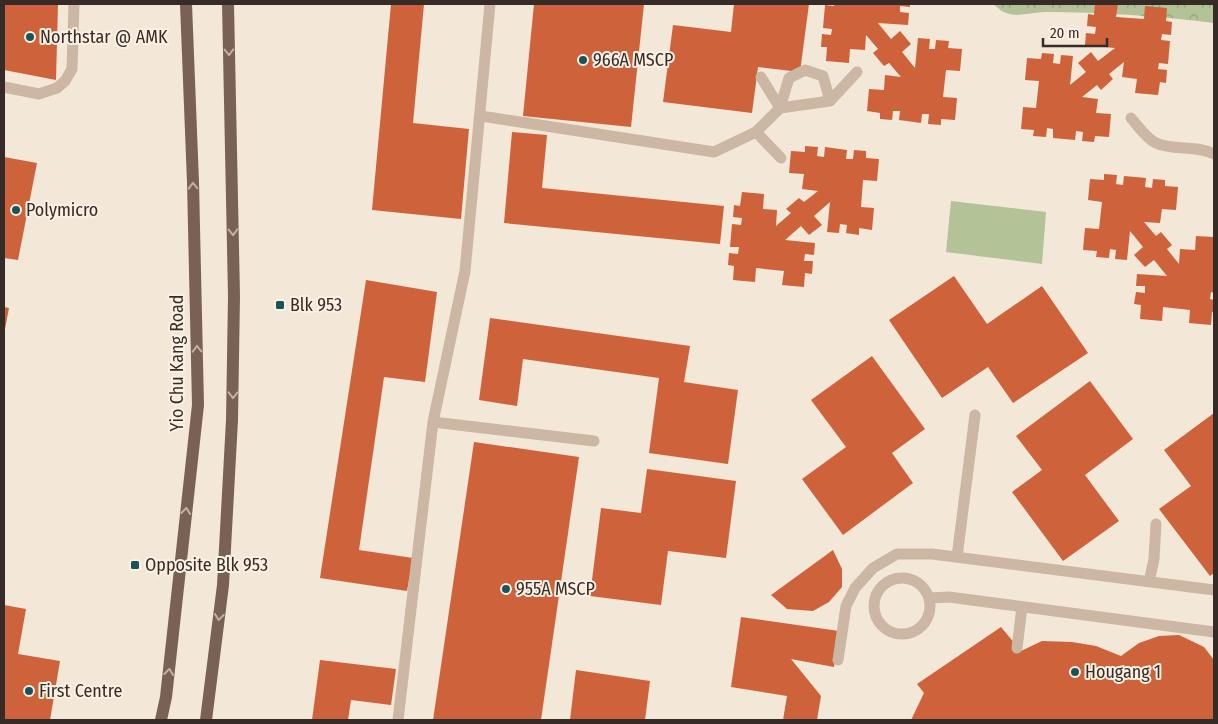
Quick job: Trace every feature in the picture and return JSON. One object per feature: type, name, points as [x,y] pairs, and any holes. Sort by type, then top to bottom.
[{"type":"main road","name":"Yio Chu Kang Road","points":[[161,720],[166,697],[198,405],[193,182],[186,4]]},
{"type":"main road","points":[[206,720],[223,585],[232,414],[234,296],[228,4]]},
{"type":"lane","points":[[4,87],[39,94],[57,88],[66,81],[72,69],[74,4]]},
{"type":"lane","points":[[398,720],[433,422],[465,270],[481,116],[490,4]]},
{"type":"lane","points":[[481,116],[714,152],[756,132],[780,108],[788,78],[805,70],[824,76],[830,100]]},
{"type":"lane","points":[[780,108],[830,100],[857,72]]},
{"type":"lane","points":[[761,77],[780,108]]},
{"type":"lane","points":[[1131,118],[1147,136],[1158,144],[1202,150],[1214,154]]},
{"type":"lane","points":[[756,132],[782,158]]},
{"type":"lane","points":[[957,557],[975,415]]},
{"type":"lane","points":[[433,422],[594,440]]},
{"type":"lane","points":[[1150,582],[1154,559],[1156,524]]},
{"type":"lane","points":[[838,660],[846,606],[855,588],[873,568],[897,554],[932,554],[1214,590]]},
{"type":"lane","points":[[907,577],[922,584],[930,598],[930,614],[921,628],[906,635],[890,632],[878,622],[873,606],[878,590],[890,579],[907,577]]},
{"type":"lane","points":[[930,598],[949,597],[1214,632]]},
{"type":"lane","points":[[1017,648],[1022,607]]},
{"type":"green space","points":[[994,4],[1214,4],[1214,23],[1151,16],[1088,13],[1046,12],[1018,15],[1006,13]]},
{"type":"green space","points":[[951,201],[1046,212],[1042,264],[946,252]]},
{"type":"building","name":"Northstar @ AMK","points":[[4,4],[58,4],[56,80],[4,70]]},
{"type":"building","points":[[391,4],[424,4],[413,123],[469,129],[461,219],[372,210]]},
{"type":"building","name":"966A MSCP","points":[[534,4],[644,4],[631,127],[523,116]]},
{"type":"building","points":[[734,4],[809,4],[800,72],[758,67],[752,113],[663,102],[673,25],[731,32]]},
{"type":"building","points":[[834,4],[910,4],[910,7],[900,6],[900,12],[909,13],[908,25],[878,23],[891,39],[900,31],[911,44],[902,52],[915,68],[918,38],[930,39],[929,49],[935,49],[936,40],[949,41],[948,48],[962,49],[960,71],[946,70],[943,97],[957,98],[955,120],[941,119],[941,125],[928,124],[929,114],[922,114],[921,123],[899,120],[900,111],[893,111],[892,120],[880,119],[880,113],[867,111],[869,89],[884,90],[885,75],[901,77],[889,63],[884,66],[873,53],[878,49],[866,35],[865,50],[850,49],[849,63],[826,61],[827,47],[821,47],[822,34],[831,35],[832,29],[823,28],[825,5],[834,6]]},
{"type":"building","points":[[1095,4],[1118,4],[1116,17],[1144,19],[1145,6],[1167,8],[1166,21],[1172,22],[1171,35],[1162,34],[1161,40],[1170,41],[1168,64],[1159,63],[1158,69],[1167,70],[1166,83],[1160,82],[1158,95],[1135,93],[1137,79],[1122,77],[1124,62],[1109,74],[1113,79],[1101,90],[1097,85],[1082,97],[1098,99],[1096,113],[1111,114],[1109,137],[1095,136],[1094,142],[1082,141],[1083,132],[1076,131],[1075,140],[1053,138],[1053,129],[1047,128],[1046,137],[1033,136],[1034,130],[1021,129],[1023,107],[1036,108],[1039,81],[1025,80],[1027,58],[1041,59],[1042,53],[1054,54],[1053,63],[1060,64],[1061,55],[1073,56],[1070,85],[1086,72],[1078,63],[1091,52],[1098,61],[1115,48],[1085,45],[1086,33],[1095,34],[1096,27],[1087,26],[1088,14],[1094,15]]},
{"type":"building","points":[[512,132],[547,135],[542,188],[724,206],[720,244],[504,223]]},
{"type":"building","points":[[805,146],[818,147],[817,156],[824,157],[825,147],[847,150],[846,159],[853,159],[854,150],[866,151],[866,158],[879,159],[877,181],[863,180],[861,207],[874,208],[872,230],[859,228],[859,235],[846,233],[847,225],[840,224],[839,233],[827,232],[830,202],[814,216],[822,225],[809,235],[801,226],[785,240],[815,243],[814,255],[805,254],[804,261],[813,261],[812,274],[805,273],[804,287],[782,285],[784,271],[756,268],[755,282],[733,280],[734,266],[728,265],[729,253],[738,254],[739,247],[730,247],[732,224],[741,225],[742,218],[733,217],[734,205],[740,206],[742,192],[764,194],[763,209],[777,210],[776,226],[791,213],[786,209],[799,198],[804,202],[818,191],[802,189],[804,174],[789,173],[791,151],[805,152]]},
{"type":"building","name":"Polymicro","points":[[4,157],[37,163],[18,260],[4,258]]},
{"type":"building","points":[[1104,174],[1117,175],[1116,184],[1123,185],[1124,176],[1146,178],[1145,187],[1152,188],[1153,179],[1165,180],[1165,186],[1178,187],[1176,210],[1162,209],[1160,223],[1144,222],[1156,236],[1161,232],[1172,245],[1167,249],[1179,264],[1180,249],[1195,250],[1196,236],[1214,237],[1214,293],[1211,292],[1210,299],[1214,300],[1214,312],[1212,312],[1211,325],[1189,323],[1190,310],[1163,307],[1162,321],[1140,319],[1141,305],[1134,304],[1136,292],[1145,293],[1145,286],[1136,286],[1137,274],[1167,276],[1154,260],[1145,267],[1134,255],[1143,247],[1130,231],[1127,260],[1115,259],[1116,250],[1110,249],[1109,258],[1096,257],[1097,251],[1083,250],[1085,228],[1099,229],[1102,202],[1088,200],[1090,179],[1104,180]]},
{"type":"building","points":[[954,276],[987,324],[1042,286],[1088,353],[1013,403],[988,367],[942,398],[889,320]]},
{"type":"building","points":[[366,280],[437,292],[425,382],[384,377],[359,550],[413,558],[407,591],[320,578]]},
{"type":"building","points":[[4,307],[9,308],[5,329],[4,329]]},
{"type":"building","points":[[490,318],[690,346],[684,382],[738,390],[728,464],[649,453],[659,378],[523,359],[517,406],[479,400]]},
{"type":"building","points":[[872,356],[925,429],[892,453],[913,483],[843,535],[802,479],[846,447],[811,400]]},
{"type":"building","points":[[1090,381],[1133,439],[1085,475],[1119,521],[1063,561],[1012,492],[1042,470],[1016,436]]},
{"type":"building","points":[[1214,413],[1214,573],[1210,576],[1159,509],[1191,486],[1164,450]]},
{"type":"building","name":"955A MSCP","points":[[474,442],[579,457],[541,720],[433,720]]},
{"type":"building","points":[[647,469],[736,481],[726,558],[668,551],[661,605],[590,596],[601,508],[641,513]]},
{"type":"building","points":[[833,550],[842,569],[842,587],[829,602],[813,611],[787,609],[771,595]]},
{"type":"building","name":"First Centre","points":[[4,605],[26,609],[18,654],[60,661],[50,720],[4,720]]},
{"type":"building","points":[[741,617],[839,631],[834,667],[791,659],[821,696],[817,720],[783,720],[787,696],[731,687]]},
{"type":"building","name":"Hougang 1","points":[[1001,627],[1021,651],[1042,641],[1072,642],[1096,646],[1121,656],[1139,643],[1159,636],[1179,635],[1204,647],[1214,660],[1214,720],[911,720],[924,693],[917,684]]},
{"type":"building","points":[[320,660],[396,669],[391,705],[351,700],[348,720],[312,720]]},
{"type":"building","points":[[576,670],[650,681],[645,720],[570,720]]},
{"type":"place","name":"Northstar @ AMK","points":[[30,37]]},
{"type":"place","name":"966A MSCP","points":[[583,60]]},
{"type":"place","name":"Polymicro","points":[[16,210]]},
{"type":"place","name":"Blk 953","points":[[280,305]]},
{"type":"place","name":"Opposite Blk 953","points":[[135,565]]},
{"type":"place","name":"955A MSCP","points":[[506,589]]},
{"type":"place","name":"Hougang 1","points":[[1075,672]]},
{"type":"place","name":"First Centre","points":[[29,691]]}]
